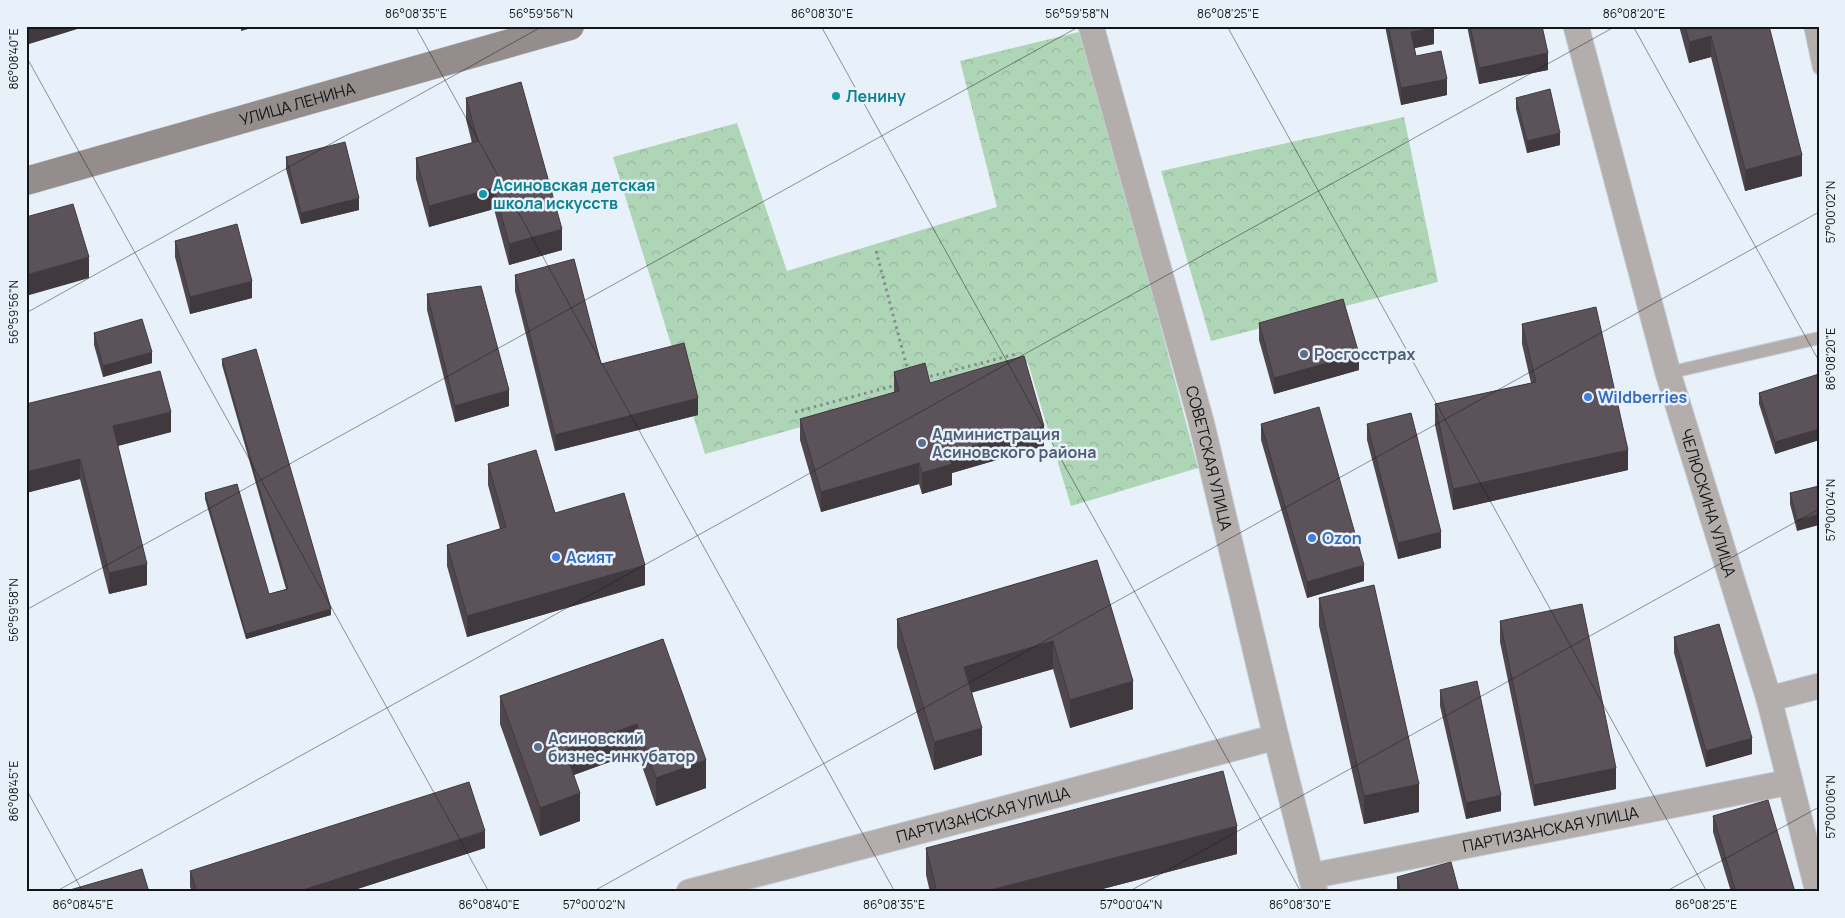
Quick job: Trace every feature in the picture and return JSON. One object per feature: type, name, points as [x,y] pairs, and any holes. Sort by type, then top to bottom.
[{"type":"main road","name":"УЛИЦА ЛЕНИНА","points":[[26,181],[570,26]]},
{"type":"street","name":"СОВЕТСКАЯ УЛИЦА","points":[[1091,26],[1201,421],[1313,884]]},
{"type":"street","name":"ЧЕЛЮСКИНА УЛИЦА","points":[[1576,26],[1668,373],[1769,698],[1818,892]]},
{"type":"street","points":[[1769,698],[1819,686]]},
{"type":"street","name":"ПАРТИЗАНСКАЯ УЛИЦА","points":[[689,892],[1276,737]]},
{"type":"street","name":"ПАРТИЗАНСКАЯ УЛИЦА","points":[[1313,884],[1790,782]]},
{"type":"lane","points":[[1810,26],[1819,68]]},
{"type":"lane","points":[[1668,373],[1819,338]]},
{"type":"path","points":[[876,250],[909,372]]},
{"type":"path","points":[[921,379],[1016,354]]},
{"type":"path","points":[[795,412],[902,384]]},
{"type":"green space","points":[[1083,31],[1198,468],[1071,506],[1028,363],[705,454],[613,157],[737,123],[787,271],[997,207],[960,61]]},
{"type":"green space","points":[[1404,117],[1438,282],[1211,341],[1161,171]]},
{"type":"building","points":[[1388,26],[1434,26],[1434,28],[1411,32],[1416,56],[1441,51],[1447,79],[1401,88]]},
{"type":"building","points":[[1470,26],[1542,26],[1548,53],[1479,68]]},
{"type":"building","points":[[1685,26],[1769,26],[1802,155],[1745,170],[1711,36],[1689,42]]},
{"type":"building","name":"Асиновская детская школа искусств","points":[[521,82],[562,229],[509,244],[494,188],[429,206],[416,158],[478,141],[466,98]]},
{"type":"building","points":[[1550,89],[1560,133],[1527,141],[1516,98]]},
{"type":"building","points":[[345,142],[359,198],[301,213],[286,157]]},
{"type":"building","points":[[73,204],[89,257],[26,275],[26,217]]},
{"type":"building","points":[[237,224],[252,281],[190,297],[175,241]]},
{"type":"building","points":[[574,259],[601,364],[684,343],[698,398],[555,435],[515,275]]},
{"type":"building","points":[[481,286],[509,390],[455,406],[427,294]]},
{"type":"building","points":[[1343,299],[1359,354],[1274,378],[1259,323]]},
{"type":"building","points":[[1596,307],[1628,450],[1453,489],[1435,404],[1536,382],[1522,324]]},
{"type":"building","points":[[142,319],[152,352],[103,366],[94,333]]},
{"type":"building","points":[[256,349],[331,609],[246,634],[205,493],[237,484],[269,594],[288,589],[222,359]]},
{"type":"building","name":"Администрация Асиновского района","points":[[1024,356],[1044,426],[948,453],[952,464],[922,473],[919,463],[821,492],[800,419],[899,391],[894,372],[925,363],[930,383]]},
{"type":"building","points":[[160,371],[171,412],[113,426],[147,564],[109,573],[80,459],[26,472],[26,404]]},
{"type":"building","points":[[1819,374],[1819,402],[1817,403],[1819,409],[1819,429],[1775,442],[1759,393]]},
{"type":"building","points":[[1319,407],[1364,565],[1307,582],[1261,424]]},
{"type":"building","points":[[1411,413],[1441,532],[1398,543],[1367,424]]},
{"type":"building","name":"Асият","points":[[536,450],[555,513],[624,493],[645,565],[467,616],[447,545],[506,527],[488,464]]},
{"type":"building","points":[[1819,486],[1819,514],[1797,520],[1790,493]]},
{"type":"building","points":[[1097,560],[1133,681],[1070,700],[1053,641],[964,667],[982,728],[934,742],[897,619]]},
{"type":"building","points":[[1374,585],[1419,784],[1364,796],[1319,598]]},
{"type":"building","points":[[1582,604],[1616,768],[1534,785],[1500,621]]},
{"type":"building","points":[[1719,624],[1752,738],[1706,751],[1674,637]]},
{"type":"building","points":[[663,639],[706,760],[656,778],[637,724],[565,750],[580,793],[540,808],[500,696]]},
{"type":"building","points":[[1477,681],[1501,795],[1466,803],[1440,690]]},
{"type":"building","points":[[1223,771],[1237,826],[983,892],[937,892],[926,848]]},
{"type":"building","points":[[469,782],[485,831],[297,892],[197,892],[190,871]]},
{"type":"building","points":[[1768,800],[1795,892],[1736,892],[1713,816]]},
{"type":"building","points":[[1451,862],[1459,892],[1401,892],[1397,877]]},
{"type":"building","points":[[142,869],[149,892],[63,892]]},
{"type":"place","name":"Ленину","points":[[836,96]]},
{"type":"place","name":"Асиновская детская школа искусств","points":[[483,194]]},
{"type":"place","name":"Росгосстрах","points":[[1304,354]]},
{"type":"place","name":"Wildberries","points":[[1588,397]]},
{"type":"place","name":"Администрация Асиновского района","points":[[922,443]]},
{"type":"place","name":"Ozon","points":[[1312,538]]},
{"type":"place","name":"Асият","points":[[556,557]]},
{"type":"place","name":"Асиновский бизнес-инкубатор","points":[[538,747]]}]
